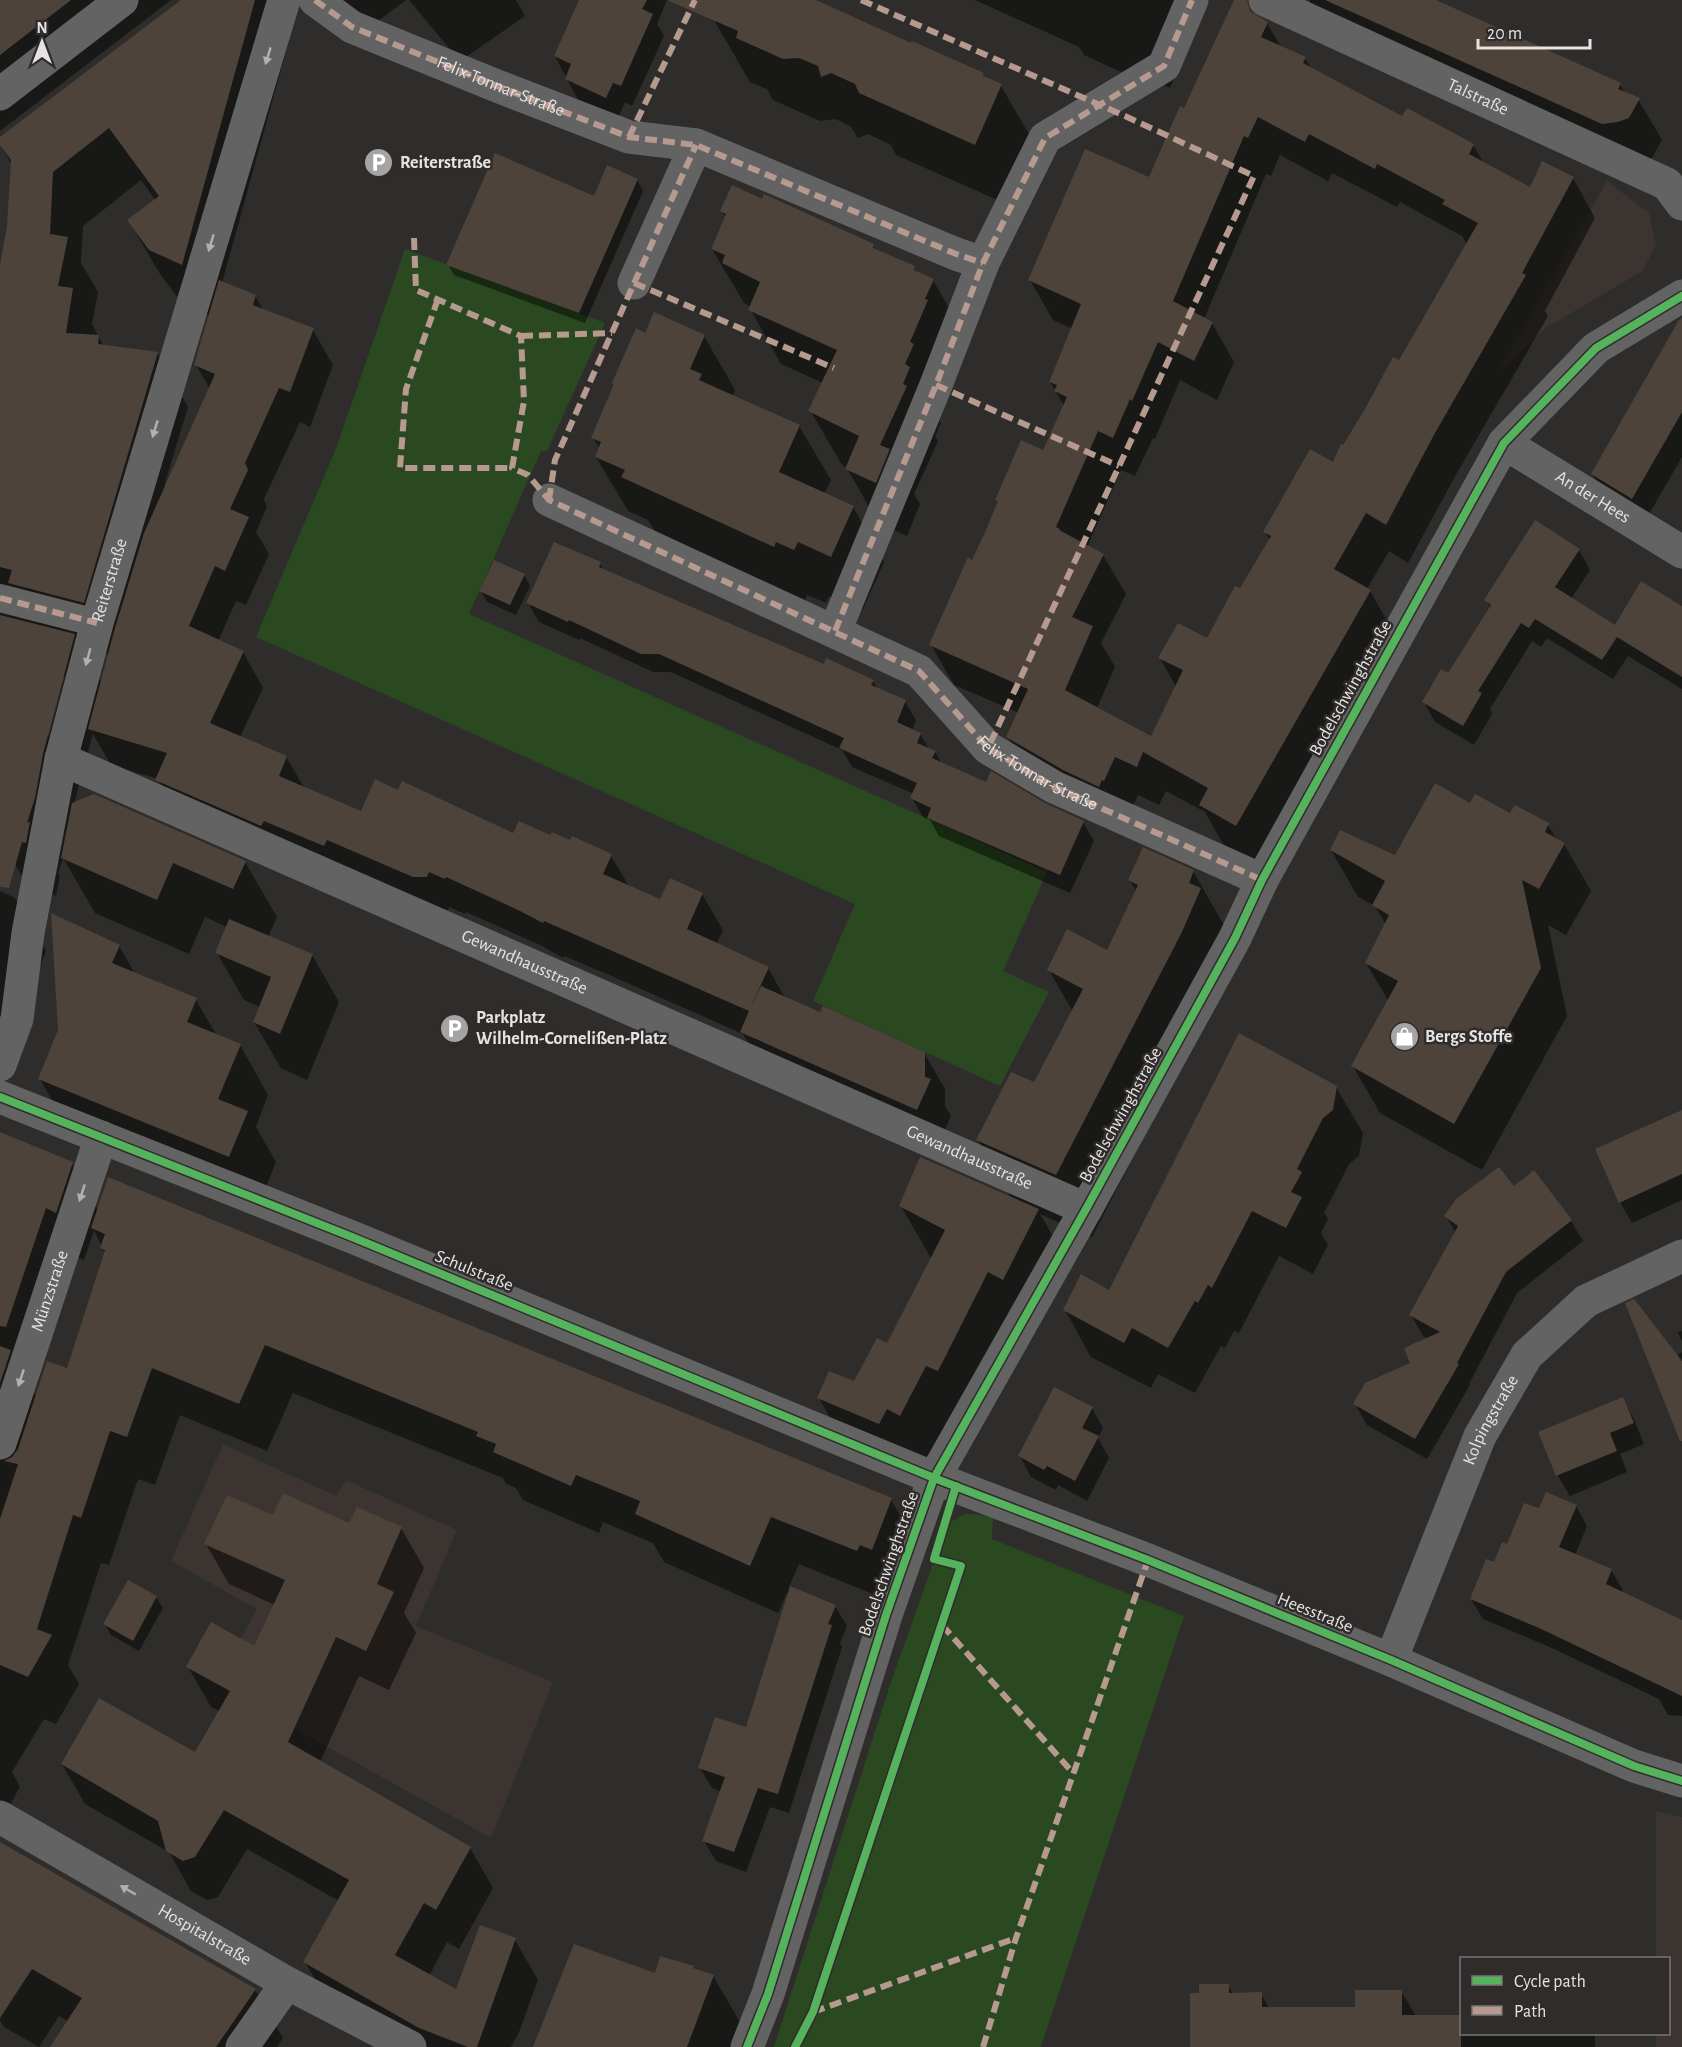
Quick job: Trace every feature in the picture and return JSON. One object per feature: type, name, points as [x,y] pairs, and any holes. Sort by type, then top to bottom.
[{"type":"street","points":[[0,94],[122,0]]},
{"type":"street","name":"Reiterstraße","points":[[0,1065],[17,1019],[28,933],[61,759],[97,623],[284,0]]},
{"type":"street","name":"Felix-Tonnar-Straße","points":[[315,0],[352,27],[618,133],[629,137],[696,145],[956,254],[983,263]]},
{"type":"street","points":[[835,632],[983,263],[1045,138],[1164,66],[1192,0]]},
{"type":"street","name":"Talstraße","points":[[1265,0],[1667,184],[1682,204]]},
{"type":"street","points":[[634,283],[696,145]]},
{"type":"street","name":"Bodelschwinghstraße","points":[[747,2047],[768,1994],[886,1615],[934,1478],[1086,1209],[1235,938],[1262,880],[1504,443],[1596,348],[1682,296]]},
{"type":"street","name":"An der Hees","points":[[1504,443],[1682,552]]},
{"type":"street","name":"Felix-Tonnar-Straße","points":[[549,500],[919,671],[988,748],[1054,787],[1262,880]]},
{"type":"street","points":[[0,598],[97,623]]},
{"type":"street","name":"Gewandhausstraße","points":[[61,759],[1086,1209]]},
{"type":"street","name":"Schulstraße","points":[[0,1097],[407,1259],[934,1478]]},
{"type":"street","name":"Münzstraße","points":[[0,1443],[101,1137]]},
{"type":"street","name":"Kolpingstraße","points":[[1391,1660],[1480,1436],[1527,1355],[1586,1301],[1682,1256]]},
{"type":"street","name":"Heesstraße","points":[[934,1478],[1148,1560],[1391,1660],[1634,1766],[1682,1781]]},
{"type":"street","name":"Hospitalstraße","points":[[0,1816],[287,1983],[410,2047]]},
{"type":"street","points":[[242,2047],[287,1983]]},
{"type":"shaded area","points":[[1607,181],[1649,213],[1656,244],[1643,271],[1547,327],[1495,377]]},
{"type":"shaded area","points":[[223,1444],[336,1496],[346,1480],[457,1530],[416,1626],[553,1682],[491,1838],[308,1736],[219,1678],[257,1609],[171,1561]]},
{"type":"shaded area","points":[[1656,1811],[1682,1817],[1682,2047],[1656,2047],[1656,2035],[1670,2035],[1670,1957],[1656,1957]]},
{"type":"green space","points":[[405,249],[605,323],[547,451],[541,451],[469,614],[1047,872],[1003,971],[1049,992],[1000,1086],[813,1001],[855,904],[256,637],[337,446]]},
{"type":"green space","points":[[965,1514],[993,1515],[992,1539],[1184,1616],[1041,2047],[774,2047],[890,1685],[947,1524]]},
{"type":"building","points":[[0,0],[71,0],[0,55]]},
{"type":"building","points":[[181,0],[255,0],[182,265],[149,250],[127,220],[159,196],[109,128],[53,172],[50,234],[68,237],[58,286],[73,288],[66,333],[99,335],[98,344],[158,352],[84,603],[8,583],[12,570],[0,567],[0,265],[7,226],[11,160],[0,145],[0,137]]},
{"type":"building","points":[[579,0],[647,0],[642,9],[653,14],[621,86],[613,83],[606,98],[565,79],[571,64],[554,56]]},
{"type":"building","points":[[667,0],[816,0],[984,73],[983,76],[1002,84],[975,145],[859,93],[855,84],[831,73],[821,77],[818,66],[799,58],[783,59],[736,38],[738,31]]},
{"type":"building","points":[[1234,0],[1247,0],[1250,11],[1268,22],[1261,37],[1306,57],[1303,63],[1402,116],[1407,108],[1474,144],[1469,154],[1530,187],[1542,161],[1574,177],[1522,273],[1526,275],[1435,433],[1386,525],[1366,513],[1334,569],[1371,590],[1236,826],[1199,805],[1208,788],[1143,752],[1137,767],[1115,757],[1099,787],[1063,770],[1006,737],[1028,689],[929,645],[968,557],[972,560],[986,530],[998,501],[995,500],[1021,440],[1043,450],[1067,397],[1054,391],[1057,385],[1049,382],[1081,304],[1028,280],[1085,149],[1149,177],[1180,106],[1184,108]],"holes":[[[1258,117],[1305,142],[1309,134],[1375,169],[1377,164],[1445,200],[1442,204],[1478,223],[1399,360],[1393,357],[1365,409],[1343,445],[1341,444],[1333,462],[1310,449],[1263,532],[1271,536],[1240,588],[1235,586],[1207,638],[1178,623],[1158,658],[1183,670],[1151,736],[1065,690],[1093,626],[1072,617],[1104,554],[1056,527],[1098,431],[1113,438],[1158,342],[1194,361],[1213,322],[1173,301],[1244,136],[1248,138]]]},
{"type":"building","points":[[1325,0],[1436,0],[1621,83],[1618,89],[1640,98],[1629,118],[1602,124]]},
{"type":"building","points":[[495,153],[594,196],[607,165],[638,179],[579,313],[446,265]]},
{"type":"building","points":[[732,185],[762,199],[764,194],[874,244],[873,248],[915,266],[914,270],[934,279],[925,299],[928,300],[910,342],[914,344],[905,364],[910,367],[903,384],[907,386],[880,445],[890,449],[876,483],[845,469],[859,436],[808,411],[837,350],[748,310],[760,282],[722,263],[725,255],[711,249],[726,214],[720,211]]},
{"type":"building","points":[[219,280],[256,295],[253,305],[314,328],[290,392],[279,388],[245,463],[248,470],[230,509],[249,517],[225,571],[215,566],[189,626],[244,651],[210,723],[287,756],[279,776],[361,811],[375,779],[398,790],[402,781],[513,833],[519,821],[550,835],[552,832],[570,840],[572,836],[612,854],[603,874],[660,899],[670,878],[703,893],[687,929],[769,967],[749,1011],[544,921],[543,923],[446,877],[445,879],[429,872],[427,877],[413,877],[327,840],[324,846],[264,821],[261,826],[155,780],[167,753],[88,729],[144,533],[215,374],[194,365]]},
{"type":"building","points":[[654,312],[705,335],[690,369],[702,374],[699,380],[800,425],[779,472],[854,506],[831,557],[798,542],[794,550],[776,542],[774,547],[621,477],[625,470],[595,457],[601,442],[591,438],[614,384],[612,383],[636,328],[645,333]]},
{"type":"building","points":[[1682,318],[1682,412],[1632,499],[1591,474]]},
{"type":"building","points":[[1535,520],[1580,549],[1555,587],[1615,625],[1641,581],[1682,606],[1682,677],[1617,637],[1602,660],[1535,619],[1529,628],[1521,623],[1478,691],[1482,693],[1463,726],[1422,702],[1441,669],[1448,673],[1491,605],[1484,600]]},
{"type":"building","points":[[554,542],[601,562],[599,567],[824,664],[826,658],[874,680],[871,685],[906,700],[897,722],[921,733],[917,743],[936,751],[932,758],[986,782],[991,771],[1045,803],[1084,821],[1060,875],[927,818],[931,808],[910,798],[917,783],[839,748],[844,738],[659,654],[641,654],[569,620],[568,622],[526,603]]},
{"type":"building","points":[[494,560],[525,574],[510,605],[479,591]]},
{"type":"building","points":[[0,615],[75,634],[43,754],[35,798],[27,823],[30,821],[26,843],[22,842],[9,888],[0,887]]},
{"type":"building","points":[[1435,783],[1470,803],[1475,794],[1510,813],[1515,805],[1549,823],[1545,832],[1565,843],[1539,889],[1522,880],[1541,968],[1454,1124],[1351,1066],[1398,981],[1365,963],[1389,915],[1372,905],[1385,881],[1330,850],[1340,830],[1395,855]]},
{"type":"building","points":[[94,794],[246,861],[233,889],[173,863],[157,900],[61,858],[72,803]]},
{"type":"building","points":[[1143,847],[1194,870],[1189,883],[1201,888],[1182,932],[1056,1175],[976,1140],[1011,1072],[1034,1082],[1083,989],[1047,970],[1067,929],[1107,950],[1138,885],[1128,880]]},
{"type":"building","points":[[51,913],[120,945],[112,963],[197,998],[187,1022],[241,1044],[218,1099],[248,1111],[229,1157],[38,1079],[58,1030]]},
{"type":"building","points":[[229,919],[313,954],[280,1034],[253,1022],[271,977],[215,953]]},
{"type":"building","points":[[761,986],[820,1012],[823,1006],[925,1052],[925,1077],[931,1079],[917,1110],[740,1032]]},
{"type":"building","points":[[1239,1033],[1337,1086],[1333,1110],[1323,1118],[1297,1169],[1302,1172],[1291,1192],[1302,1197],[1286,1228],[1252,1211],[1212,1288],[1208,1285],[1198,1303],[1195,1301],[1168,1348],[1132,1328],[1124,1343],[1063,1310],[1081,1274],[1109,1290]]},
{"type":"building","points":[[1682,1110],[1682,1174],[1619,1203],[1595,1149]]},
{"type":"building","points":[[0,1132],[73,1162],[56,1213],[46,1208],[6,1327],[0,1326]]},
{"type":"building","points":[[920,1157],[1039,1209],[1003,1280],[988,1272],[938,1371],[926,1366],[900,1416],[887,1409],[879,1424],[817,1398],[829,1371],[854,1381],[877,1338],[887,1343],[945,1230],[899,1206]]},
{"type":"building","points":[[1499,1167],[1514,1186],[1534,1170],[1572,1220],[1506,1272],[1457,1363],[1459,1364],[1415,1439],[1353,1404],[1365,1383],[1410,1363],[1404,1348],[1440,1332],[1409,1315],[1458,1226],[1444,1216],[1456,1199]]},
{"type":"building","points":[[108,1177],[892,1498],[872,1550],[860,1545],[857,1551],[771,1517],[750,1566],[635,1514],[640,1501],[576,1475],[571,1486],[493,1452],[496,1444],[476,1436],[478,1432],[265,1345],[239,1404],[152,1368],[127,1437],[110,1431],[81,1518],[73,1515],[37,1629],[52,1635],[28,1677],[0,1665],[0,1519],[18,1464],[4,1461],[12,1457],[18,1449],[47,1361],[67,1368],[105,1250],[100,1248],[105,1234],[91,1228]]},
{"type":"building","points":[[1634,1299],[1682,1361],[1682,1441],[1680,1441],[1625,1303]]},
{"type":"building","points":[[0,1346],[11,1350],[0,1383]]},
{"type":"building","points":[[1054,1387],[1093,1407],[1082,1428],[1099,1436],[1075,1481],[1047,1466],[1044,1470],[1018,1456]]},
{"type":"building","points":[[1623,1397],[1634,1423],[1610,1433],[1617,1451],[1556,1476],[1538,1432]]},
{"type":"building","points":[[1546,1492],[1577,1505],[1559,1547],[1612,1569],[1606,1584],[1682,1620],[1682,1696],[1539,1628],[1470,1599],[1486,1559],[1494,1562],[1502,1542],[1507,1544],[1524,1503],[1539,1508]]},
{"type":"building","points":[[283,1493],[349,1523],[357,1507],[402,1527],[377,1584],[394,1592],[366,1651],[336,1637],[288,1742],[471,1847],[436,1910],[424,1903],[395,1955],[456,1989],[480,1925],[516,1938],[477,2047],[468,2047],[419,2028],[303,1962],[349,1880],[224,1810],[195,1857],[183,1861],[166,1851],[158,1821],[61,1764],[99,1698],[195,1752],[230,1691],[186,1667],[211,1622],[254,1646],[285,1580],[204,1544],[227,1495],[273,1515]]},
{"type":"building","points":[[128,1580],[157,1596],[133,1641],[103,1624]]},
{"type":"building","points":[[790,1586],[836,1605],[828,1624],[832,1625],[778,1794],[758,1788],[734,1852],[702,1841],[725,1777],[698,1768],[715,1717],[746,1727]]},
{"type":"building","points":[[0,1842],[256,1989],[216,2047],[50,2047],[82,1998],[32,1969],[0,2018]]},
{"type":"building","points":[[574,1944],[655,1973],[660,1956],[694,1966],[693,1968],[714,1975],[687,2047],[533,2047]]},
{"type":"building","points":[[1199,1984],[1229,1984],[1229,1993],[1262,1992],[1262,2007],[1355,2007],[1355,1990],[1402,1990],[1402,2015],[1460,2015],[1461,2047],[1190,2047],[1190,1993],[1199,1993]]},
{"type":"marked path","points":[[315,0],[352,27],[497,86],[629,137],[696,145],[956,254],[983,263]]},
{"type":"marked path","points":[[629,137],[695,0]]},
{"type":"marked path","points":[[861,0],[1125,116],[1254,176],[988,748]]},
{"type":"marked path","points":[[835,631],[936,385],[983,263],[1045,138],[1164,66],[1192,0]]},
{"type":"marked path","points":[[549,500],[555,460],[696,145]]},
{"type":"marked path","points":[[414,238],[416,290],[521,336],[524,401],[512,468],[528,475],[549,500],[919,671],[988,748],[1054,787],[1262,880]]},
{"type":"marked path","points":[[634,283],[834,368]]},
{"type":"marked path","points":[[438,299],[406,389],[400,468],[512,468]]},
{"type":"marked path","points":[[521,336],[612,333]]},
{"type":"marked path","points":[[936,385],[1119,466]]},
{"type":"marked path","points":[[0,598],[97,623]]},
{"type":"marked path","points":[[983,2047],[1016,1938],[1148,1560]]},
{"type":"marked path","points":[[942,1625],[1073,1773]]},
{"type":"marked path","points":[[813,2012],[1016,1938]]},
{"type":"cycle path","points":[[747,2047],[768,1994],[886,1615],[934,1478],[1086,1209],[1235,938],[1262,880],[1504,443],[1596,348],[1682,296]]},
{"type":"cycle path","points":[[0,1097],[352,1237],[934,1478],[1148,1560],[1391,1660],[1634,1766],[1682,1781]]},
{"type":"cycle path","points":[[795,2047],[813,2012],[961,1566],[934,1559],[956,1486]]},
{"type":"place","name":"Reiterstraße","points":[[379,163]]},
{"type":"place","name":"Parkplatz Wilhelm-Cornelißen-Platz","points":[[455,1028]]},
{"type":"place","name":"Bergs Stoffe","points":[[1404,1037]]}]
